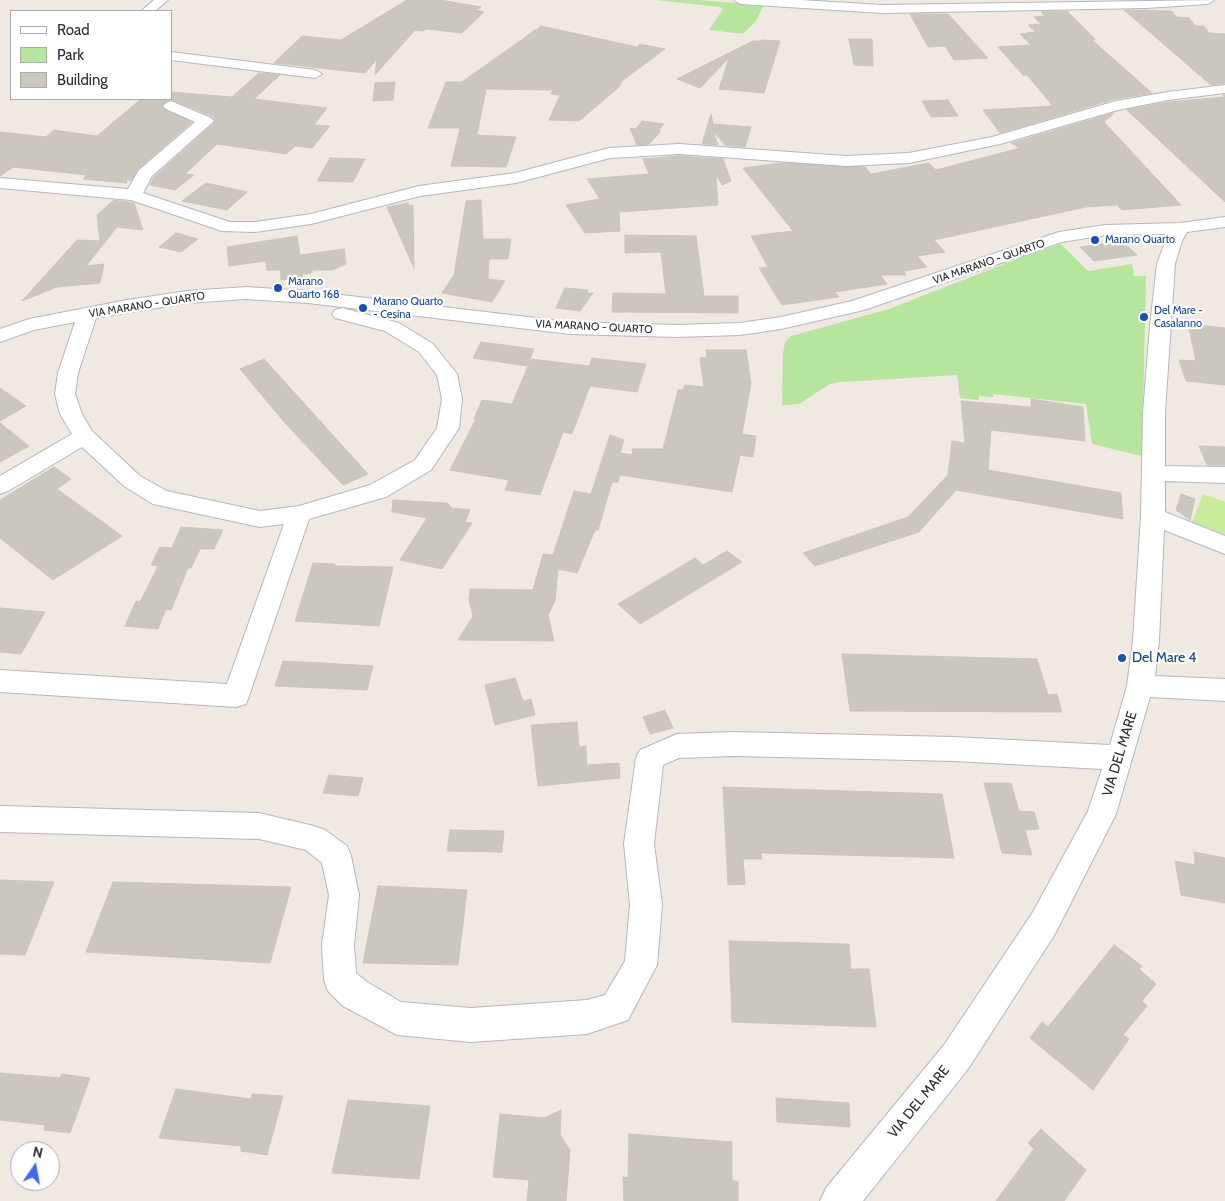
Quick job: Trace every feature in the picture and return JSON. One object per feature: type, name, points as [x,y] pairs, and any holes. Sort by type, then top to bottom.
[{"type":"street","points":[[148,10],[162,0]]},
{"type":"street","points":[[740,0],[866,8],[1208,0]]},
{"type":"street","points":[[172,56],[315,74]]},
{"type":"street","points":[[0,183],[133,194],[228,227],[263,226],[311,219],[398,195],[516,178],[610,153],[679,149],[846,162],[909,158],[994,140],[1116,106],[1168,96],[1225,89]]},
{"type":"street","points":[[133,194],[146,174],[206,120],[171,106]]},
{"type":"street","name":"VIA MARANO - QUARTO","points":[[0,336],[29,325],[88,313],[187,297],[246,293],[308,297],[570,328],[677,331],[740,329],[781,323],[856,306],[1059,237],[1105,230],[1180,228],[1225,222]]},
{"type":"street","name":"VIA DEL MARE","points":[[839,1201],[956,1057],[1044,923],[1101,814],[1120,758],[1140,686],[1146,640],[1153,516],[1154,412],[1160,326],[1166,264],[1180,228]]},
{"type":"street","points":[[88,313],[68,373],[66,394],[71,414],[84,436],[132,481],[161,498],[260,519],[299,514],[378,491],[423,465],[448,428],[452,399],[447,374],[426,348],[392,327],[353,316],[324,311],[316,307],[308,297]]},
{"type":"street","points":[[0,486],[84,436]]},
{"type":"street","points":[[1154,473],[1225,475]]},
{"type":"street","points":[[0,681],[236,696],[299,514]]},
{"type":"street","points":[[1153,516],[1225,544]]},
{"type":"street","points":[[1140,686],[1225,690]]},
{"type":"street","points":[[0,819],[259,826],[314,839],[336,856],[344,896],[338,945],[340,980],[355,994],[397,1018],[471,1025],[587,1017],[616,1008],[641,965],[646,905],[639,844],[650,758],[677,746],[733,744],[954,749],[1120,758]]},
{"type":"green space","points":[[657,0],[697,0],[764,5],[756,21],[743,34],[709,30],[723,9],[720,7]]},
{"type":"green space","points":[[1061,244],[1088,271],[1132,264],[1134,276],[1146,276],[1142,456],[1092,444],[1086,404],[993,394],[993,397],[979,396],[979,400],[960,398],[957,375],[841,382],[830,384],[799,404],[782,405],[783,353],[785,342],[791,336],[889,309],[1027,255]]},
{"type":"green space","points":[[1203,494],[1225,502],[1225,535],[1192,522]]},
{"type":"building","points":[[407,0],[440,0],[481,7],[476,10],[484,12],[462,33],[427,29],[422,31],[415,30],[375,75],[377,59],[365,73],[274,63],[302,36],[341,40]]},
{"type":"building","points":[[1124,10],[1172,11],[1176,17],[1189,18],[1196,26],[1204,26],[1209,33],[1225,34],[1225,83],[1211,85]]},
{"type":"building","points":[[1067,11],[1095,39],[1092,40],[1152,93],[1115,99],[1000,133],[983,110],[1053,106],[1027,75],[1023,75],[998,47],[1031,45],[1020,34],[1036,32],[1028,25],[1041,24],[1034,17],[1045,16],[1041,12]]},
{"type":"building","points":[[910,14],[948,14],[988,58],[954,60],[945,46],[928,47]]},
{"type":"building","points":[[541,26],[637,47],[640,44],[665,49],[622,81],[619,87],[579,121],[549,120],[560,95],[551,94],[553,90],[486,89],[477,135],[516,137],[506,167],[451,166],[460,128],[428,128],[446,82],[462,82]]},
{"type":"building","points":[[849,39],[872,39],[873,66],[854,65]]},
{"type":"building","points":[[753,41],[780,41],[764,93],[719,89],[729,58],[700,88],[677,79]]},
{"type":"building","points":[[259,73],[280,75],[254,99],[327,108],[314,125],[330,126],[312,148],[295,146],[286,154],[217,144],[185,174],[194,175],[175,190],[150,185],[154,177],[216,121],[212,116],[172,100],[172,92],[232,97]]},
{"type":"building","points":[[395,82],[393,100],[373,101],[375,83]]},
{"type":"building","points":[[1225,97],[1225,202],[1127,110],[1168,102]]},
{"type":"building","points":[[140,100],[168,100],[162,107],[192,122],[138,169],[131,181],[126,179],[127,183],[83,179],[87,175],[13,167],[0,176],[0,132],[46,137],[54,130],[97,136]]},
{"type":"building","points":[[948,100],[958,116],[931,117],[922,101]]},
{"type":"building","points":[[1114,113],[1104,122],[1181,205],[1122,210],[1117,205],[1086,207],[934,240],[945,252],[917,256],[927,267],[904,271],[906,275],[880,275],[887,284],[835,292],[839,297],[782,305],[759,268],[768,267],[751,236],[793,231],[743,168],[780,163],[865,167],[871,174],[929,163],[936,170],[1020,148],[1011,143]]},
{"type":"building","points":[[711,114],[713,124],[751,127],[745,147],[725,145],[713,131],[718,145],[702,144]]},
{"type":"building","points":[[642,121],[664,124],[658,131],[661,131],[649,144],[637,145],[630,128],[636,129]]},
{"type":"building","points":[[679,156],[723,159],[731,181],[722,185],[716,174],[718,205],[619,212],[620,231],[585,233],[566,205],[600,199],[587,179],[649,174],[643,159]]},
{"type":"building","points":[[330,158],[365,159],[353,182],[317,181]]},
{"type":"building","points":[[206,183],[247,192],[227,210],[182,201]]},
{"type":"building","points":[[114,200],[134,203],[143,230],[117,227],[86,266],[104,264],[100,283],[57,287],[22,301],[77,240],[100,241],[97,215]]},
{"type":"building","points":[[481,200],[483,239],[511,239],[508,259],[489,259],[488,279],[505,281],[492,302],[442,293],[454,275],[466,201]]},
{"type":"building","points":[[408,203],[409,206],[413,205],[414,268],[387,207]]},
{"type":"building","points":[[176,233],[198,239],[181,252],[159,247]]},
{"type":"building","points":[[625,235],[696,236],[704,296],[738,296],[738,313],[612,312],[613,293],[666,294],[661,252],[625,253]]},
{"type":"building","points":[[297,236],[300,255],[344,249],[346,264],[332,270],[312,270],[312,273],[302,274],[303,277],[281,280],[280,270],[267,270],[266,261],[229,266],[227,247]]},
{"type":"building","points":[[1122,241],[1137,255],[1094,261],[1080,247]]},
{"type":"building","points":[[565,288],[588,290],[587,293],[593,293],[580,311],[556,308]]},
{"type":"building","points":[[1188,324],[1225,328],[1225,385],[1186,381],[1179,360],[1196,361]]},
{"type":"building","points":[[481,342],[534,349],[527,366],[473,358]]},
{"type":"building","points":[[706,350],[746,350],[751,383],[742,434],[756,436],[753,457],[740,455],[732,492],[620,475],[618,482],[612,482],[598,530],[595,530],[577,573],[558,569],[555,601],[548,615],[554,641],[458,640],[473,616],[469,600],[470,589],[533,590],[543,554],[553,555],[574,491],[591,494],[610,435],[624,440],[620,453],[633,455],[632,449],[663,449],[678,390],[683,390],[685,385],[704,387],[700,358],[707,357]]},
{"type":"building","points":[[592,358],[646,364],[637,392],[590,386],[572,434],[563,432],[540,495],[505,490],[509,480],[450,470],[476,419],[474,419],[482,400],[512,404],[531,359],[589,366]]},
{"type":"building","points":[[264,359],[368,474],[343,485],[285,423],[240,369]]},
{"type":"building","points":[[0,388],[26,406],[0,421]]},
{"type":"building","points":[[1031,399],[1083,407],[1085,441],[991,430],[988,470],[1121,493],[1123,519],[956,490],[919,532],[815,566],[803,553],[908,517],[948,475],[952,441],[965,443],[961,401],[1031,407]]},
{"type":"building","points":[[0,423],[29,446],[0,462]]},
{"type":"building","points":[[1199,446],[1225,447],[1225,465],[1207,465]]},
{"type":"building","points":[[54,467],[71,479],[57,489],[122,536],[53,580],[0,538],[0,500]]},
{"type":"building","points":[[1181,494],[1195,499],[1190,520],[1176,510]]},
{"type":"building","points":[[393,500],[447,503],[452,508],[470,510],[465,522],[472,523],[442,569],[400,560],[427,518],[392,512]]},
{"type":"building","points":[[181,527],[223,530],[214,549],[200,549],[191,568],[188,568],[171,610],[166,609],[158,629],[125,626],[136,601],[140,602],[158,566],[151,565],[160,547],[172,548]]},
{"type":"building","points":[[727,551],[742,562],[640,624],[618,604],[695,558],[703,565]]},
{"type":"building","points":[[313,563],[335,564],[335,566],[393,567],[379,626],[295,621]]},
{"type":"building","points":[[0,608],[45,612],[21,654],[0,652]]},
{"type":"building","points":[[842,654],[1037,659],[1048,695],[1057,694],[1062,712],[850,711]]},
{"type":"building","points":[[283,661],[373,666],[367,690],[275,686]]},
{"type":"building","points":[[515,678],[523,701],[531,699],[535,715],[495,725],[485,685]]},
{"type":"building","points":[[665,710],[673,728],[650,734],[643,717]]},
{"type":"building","points":[[577,722],[579,747],[586,746],[587,765],[619,763],[620,778],[538,786],[531,725]]},
{"type":"building","points":[[329,775],[363,778],[358,796],[323,793]]},
{"type":"building","points":[[984,783],[1011,783],[1019,811],[1034,812],[1039,829],[1025,830],[1032,855],[1002,853]]},
{"type":"building","points":[[723,787],[942,794],[954,858],[761,853],[762,859],[743,859],[745,884],[728,885]]},
{"type":"building","points":[[450,830],[504,831],[502,852],[447,851]]},
{"type":"building","points":[[1194,852],[1225,858],[1225,903],[1181,895],[1175,861],[1195,865]]},
{"type":"building","points":[[0,880],[54,882],[25,955],[0,954]]},
{"type":"building","points":[[113,882],[291,887],[270,963],[86,952]]},
{"type":"building","points":[[378,886],[467,890],[458,965],[363,963]]},
{"type":"building","points":[[729,941],[849,944],[851,969],[869,969],[876,1027],[732,1022]]},
{"type":"building","points":[[1114,945],[1142,966],[1139,969],[1156,984],[1142,1001],[1147,1006],[1123,1035],[1129,1039],[1093,1090],[1030,1038],[1042,1022],[1048,1027]]},
{"type":"building","points":[[0,1073],[60,1078],[62,1074],[90,1078],[70,1133],[44,1130],[45,1125],[0,1120]]},
{"type":"building","points":[[176,1089],[251,1099],[252,1094],[283,1096],[267,1155],[241,1151],[241,1146],[159,1138]]},
{"type":"building","points":[[776,1098],[849,1103],[850,1127],[777,1122]]},
{"type":"building","points":[[348,1100],[430,1106],[419,1179],[332,1173]]},
{"type":"building","points":[[561,1110],[560,1135],[570,1150],[566,1201],[527,1201],[529,1180],[493,1177],[500,1114],[544,1118]]},
{"type":"building","points":[[1041,1129],[1086,1170],[1064,1201],[996,1201],[1034,1149],[1028,1143]]},
{"type":"building","points":[[629,1134],[732,1142],[732,1180],[738,1182],[738,1201],[624,1201],[623,1177],[628,1178]]},
{"type":"place","name":"Marano Quarto","points":[[1095,240]]},
{"type":"place","name":"Marano Quarto 168","points":[[278,288]]},
{"type":"place","name":"Marano Quarto - Cesina","points":[[363,308]]},
{"type":"place","name":"Del Mare - Casalanno","points":[[1144,317]]},
{"type":"place","name":"Del Mare 4","points":[[1122,658]]}]
